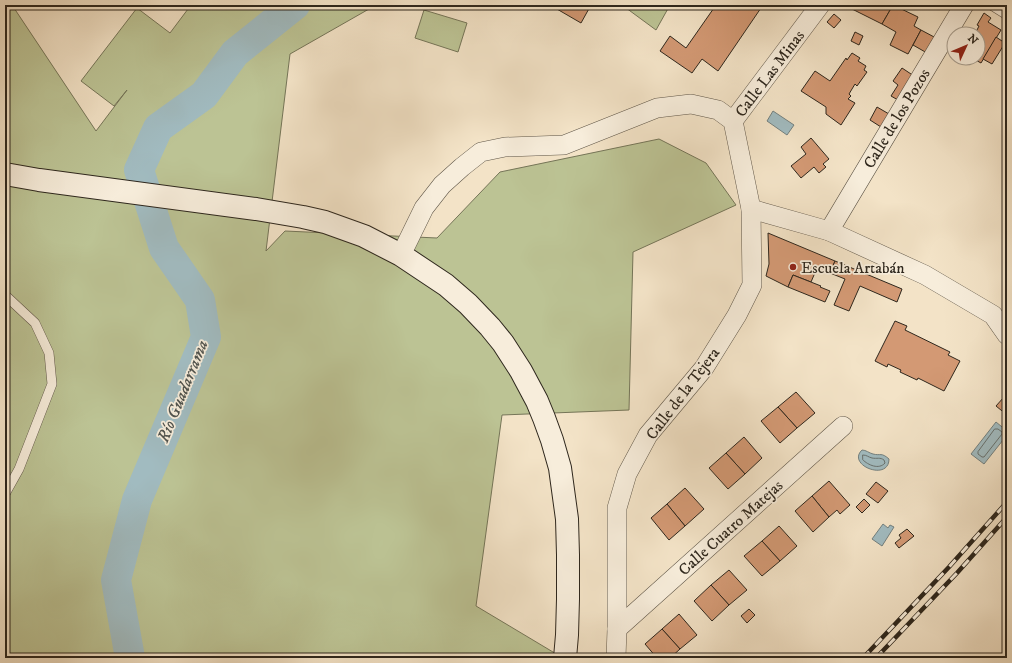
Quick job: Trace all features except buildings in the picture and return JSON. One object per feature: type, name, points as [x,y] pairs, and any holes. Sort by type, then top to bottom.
[{"type":"main road","points":[[5,174],[39,180],[256,209],[325,222],[364,236],[401,255],[446,285],[468,304],[503,343],[521,371],[544,418],[560,468],[567,519],[568,599],[567,635],[564,658]]},
{"type":"street","name":"Calle Las Minas","points":[[733,121],[820,5]]},
{"type":"street","name":"Calle de los Pozos","points":[[829,232],[964,5]]},
{"type":"street","points":[[401,255],[424,208],[442,185],[481,152],[505,147],[564,145],[657,108],[691,104],[718,110],[733,121]]},
{"type":"street","name":"Calle de la Tejera","points":[[616,658],[618,508],[627,474],[648,435],[704,368],[737,315],[752,286],[751,209],[733,121]]},
{"type":"street","points":[[751,209],[829,232],[924,275],[993,315],[1007,335]]},
{"type":"street","name":"Calle Cuatro Matejas","points":[[617,629],[843,426]]},
{"type":"lane","points":[[991,5],[1007,15]]},
{"type":"lane","points":[[5,295],[35,323],[49,353],[52,384],[20,469],[5,494]]},
{"type":"green space","points":[[5,5],[12,5],[96,131],[127,90],[114,106],[81,81],[137,8],[170,33],[191,5],[376,5],[290,54],[266,251],[285,231],[437,238],[500,172],[659,139],[706,163],[736,205],[633,252],[629,410],[502,415],[476,606],[563,658],[5,658]]},
{"type":"green space","points":[[622,5],[670,5],[656,30]]},
{"type":"green space","points":[[424,10],[467,23],[458,52],[415,38]]},
{"type":"water","points":[[773,111],[794,125],[787,135],[767,121]]},
{"type":"water","points":[[996,422],[1007,431],[1007,435],[984,464],[971,454]]},
{"type":"water","points":[[862,450],[873,454],[883,455],[889,459],[887,466],[883,469],[876,470],[864,466],[859,461],[859,456]]},
{"type":"water","points":[[883,524],[888,528],[890,525],[894,527],[882,546],[872,539]]},
{"type":"waterway","name":"Río Guadarrama","points":[[130,658],[116,580],[137,500],[206,337],[200,300],[164,248],[139,170],[158,128],[204,95],[235,53],[295,5]]},
{"type":"railway","points":[[863,658],[949,567],[1007,502]]},
{"type":"railway","points":[[876,658],[957,573],[1007,517]]},
{"type":"place","name":"Escuela Artabán","points":[[793,267]]}]
